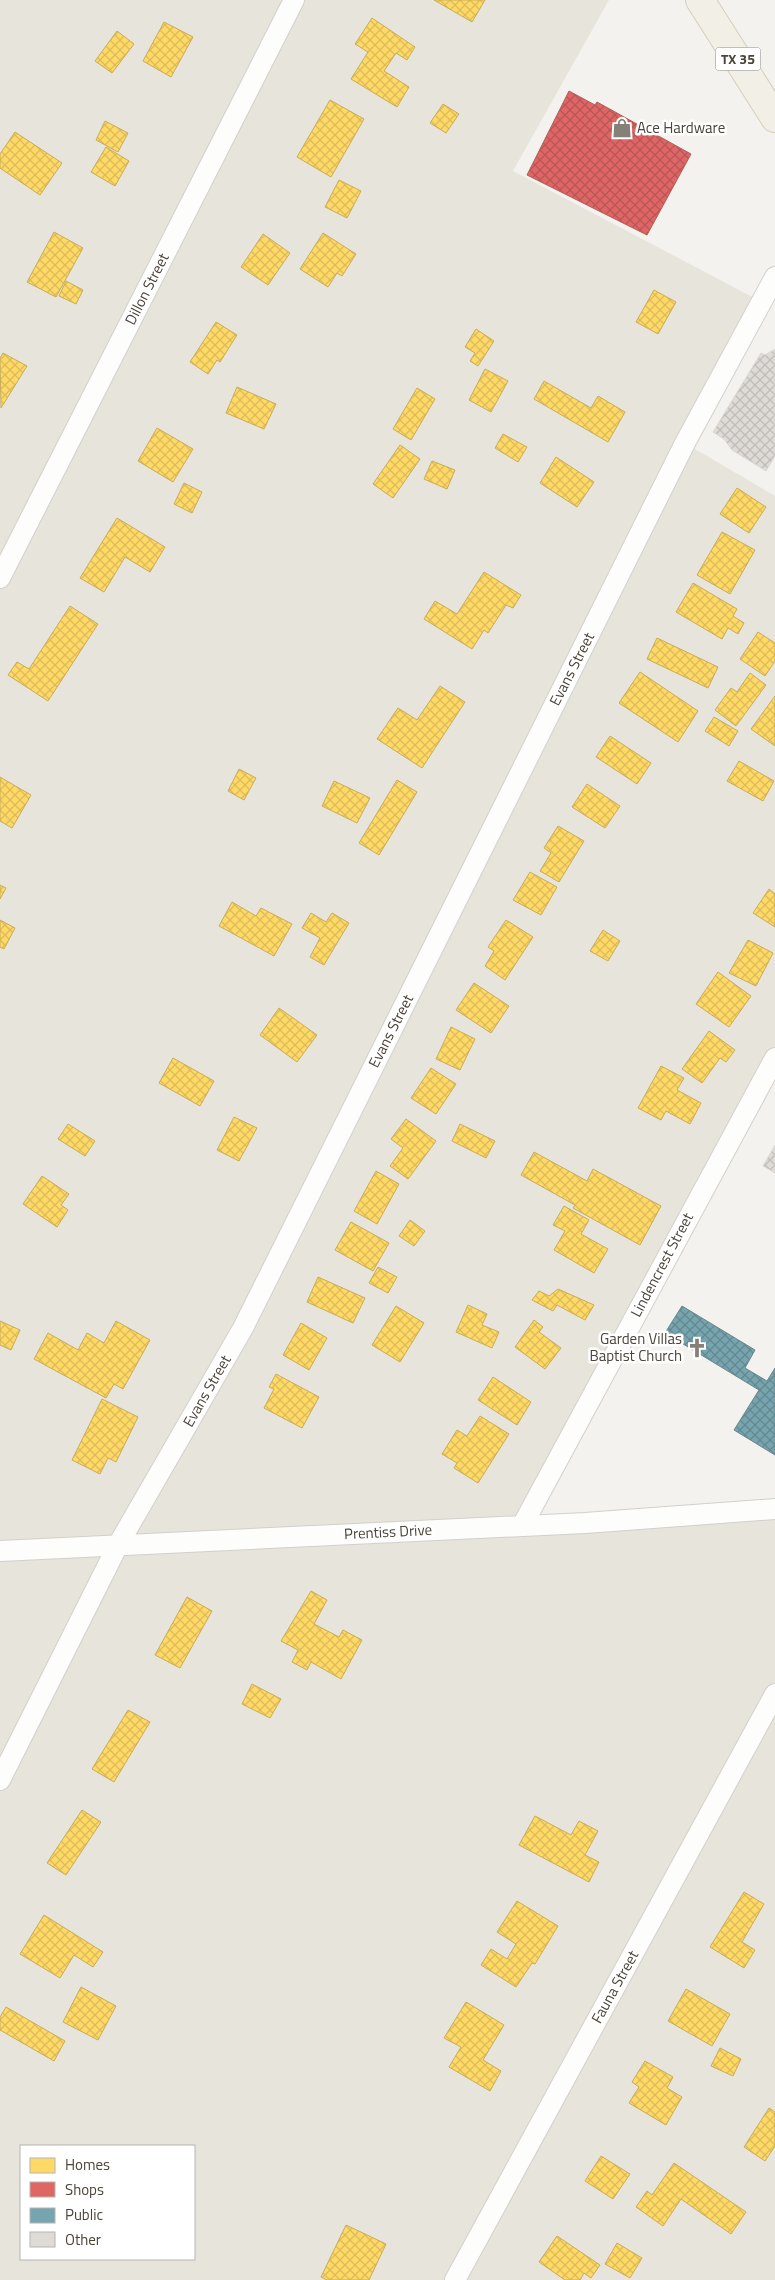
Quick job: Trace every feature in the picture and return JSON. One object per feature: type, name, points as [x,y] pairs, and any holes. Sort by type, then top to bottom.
[{"type":"main road","points":[[705,7],[732,24],[775,84]]},
{"type":"main road","name":"TX 35","points":[[705,7],[775,118]]},
{"type":"street","name":"Dillon Street","points":[[0,578],[294,0]]},
{"type":"street","name":"Evans Street","points":[[0,1780],[118,1545],[243,1328],[685,443],[775,277]]},
{"type":"street","name":"Lindencrest Street","points":[[522,1526],[775,1058]]},
{"type":"street","name":"Prentiss Drive","points":[[0,1551],[522,1526],[775,1509]]},
{"type":"street","name":"Fauna Street","points":[[456,2280],[775,1694]]},
{"type":"shaded area","points":[[0,0],[609,0],[513,171],[762,302],[685,443],[775,496],[775,1058],[522,1525],[775,1508],[775,2280],[0,2280]]},
{"type":"building: Homes","points":[[434,0],[485,0],[472,22]]},
{"type":"building: Homes","points":[[372,18],[415,47],[407,60],[396,53],[384,71],[409,87],[397,107],[351,79],[368,52],[355,44]]},
{"type":"building: Homes","points":[[164,22],[193,37],[171,77],[143,61]]},
{"type":"building: Homes","points":[[117,31],[134,44],[112,73],[95,61]]},
{"type":"building: Homes","points":[[330,100],[364,119],[331,177],[297,157]]},
{"type":"building: Homes","points":[[443,104],[459,114],[446,133],[430,123]]},
{"type":"building: Homes","points":[[105,121],[128,133],[118,152],[96,140]]},
{"type":"building: Homes","points":[[15,132],[62,163],[40,195],[0,168],[0,154]]},
{"type":"building: Homes","points":[[106,147],[129,161],[115,186],[91,172]]},
{"type":"building: Homes","points":[[339,180],[361,191],[347,218],[325,207]]},
{"type":"building: Homes","points":[[54,232],[83,248],[56,297],[27,282]]},
{"type":"building: Homes","points":[[323,233],[356,254],[342,276],[337,273],[328,287],[300,269]]},
{"type":"building: Homes","points":[[263,234],[290,253],[268,285],[241,267]]},
{"type":"building: Homes","points":[[66,281],[83,290],[76,304],[59,296]]},
{"type":"building: Homes","points":[[654,290],[676,302],[658,334],[636,322]]},
{"type":"building: Homes","points":[[216,322],[237,335],[220,362],[217,360],[208,374],[190,362]]},
{"type":"building: Homes","points":[[476,329],[494,341],[478,366],[470,361],[475,353],[465,347]]},
{"type":"building: Homes","points":[[3,353],[27,366],[1,408],[0,358]]},
{"type":"building: Homes","points":[[485,369],[508,381],[491,412],[469,400]]},
{"type":"building: Homes","points":[[544,381],[591,408],[598,396],[625,412],[608,442],[534,399]]},
{"type":"building: Homes","points":[[237,387],[276,404],[264,429],[226,413]]},
{"type":"building: Homes","points":[[417,388],[435,399],[411,440],[393,429]]},
{"type":"building: Homes","points":[[157,428],[193,449],[173,482],[138,461]]},
{"type":"building: Homes","points":[[503,434],[527,447],[518,462],[495,448]]},
{"type":"building: Homes","points":[[400,445],[420,459],[393,498],[373,484]]},
{"type":"building: Homes","points":[[556,457],[594,482],[577,507],[540,483]]},
{"type":"building: Homes","points":[[432,461],[455,470],[447,489],[424,479]]},
{"type":"building: Homes","points":[[184,483],[202,492],[192,513],[174,504]]},
{"type":"building: Homes","points":[[737,488],[766,507],[749,533],[720,514]]},
{"type":"building: Homes","points":[[117,518],[165,547],[150,572],[125,557],[104,592],[80,578]]},
{"type":"building: Homes","points":[[722,532],[755,550],[730,594],[697,575]]},
{"type":"building: Homes","points":[[484,572],[521,595],[513,608],[506,605],[488,633],[484,630],[472,649],[424,619],[435,601],[457,614]]},
{"type":"building: Homes","points":[[693,583],[737,609],[733,616],[744,623],[738,634],[728,628],[722,639],[676,612]]},
{"type":"building: Homes","points":[[70,606],[98,624],[48,701],[8,675],[17,662],[29,669]]},
{"type":"building: Homes","points":[[758,632],[775,643],[775,661],[765,676],[740,659]]},
{"type":"building: Homes","points":[[657,638],[718,667],[708,688],[647,659]]},
{"type":"building: Homes","points":[[640,672],[698,711],[678,742],[619,703]]},
{"type":"building: Homes","points":[[750,673],[766,685],[736,726],[715,710],[731,688],[737,692]]},
{"type":"building: Homes","points":[[440,686],[465,702],[422,768],[377,739],[398,708],[417,720]]},
{"type":"building: Homes","points":[[775,696],[775,746],[751,729]]},
{"type":"building: Homes","points":[[714,717],[738,731],[729,746],[705,731]]},
{"type":"building: Homes","points":[[610,736],[651,763],[637,784],[596,757]]},
{"type":"building: Homes","points":[[739,761],[774,781],[763,801],[727,781]]},
{"type":"building: Homes","points":[[239,769],[256,778],[244,800],[228,791]]},
{"type":"building: Homes","points":[[0,777],[31,795],[12,828],[0,821]]},
{"type":"building: Homes","points":[[397,780],[417,792],[379,855],[359,843]]},
{"type":"building: Homes","points":[[334,781],[370,798],[357,823],[322,806]]},
{"type":"building: Homes","points":[[587,784],[620,806],[605,828],[572,807]]},
{"type":"building: Homes","points":[[558,826],[584,841],[559,882],[540,871],[551,853],[544,848]]},
{"type":"building: Homes","points":[[530,872],[557,887],[541,915],[513,900]]},
{"type":"building: Homes","points":[[0,885],[6,888],[0,899]]},
{"type":"building: Homes","points":[[769,889],[775,894],[775,927],[753,913]]},
{"type":"building: Homes","points":[[232,902],[256,916],[261,908],[292,924],[274,956],[219,926]]},
{"type":"building: Homes","points":[[311,913],[326,922],[332,913],[349,923],[324,965],[310,957],[320,938],[302,928]]},
{"type":"building: Homes","points":[[0,920],[15,928],[4,949],[0,947]]},
{"type":"building: Homes","points":[[506,920],[533,937],[505,980],[485,966],[494,951],[488,947]]},
{"type":"building: Homes","points":[[603,930],[620,941],[608,961],[590,951]]},
{"type":"building: Homes","points":[[748,940],[773,953],[756,986],[729,973]]},
{"type":"building: Homes","points":[[718,972],[751,996],[729,1027],[696,1004]]},
{"type":"building: Homes","points":[[474,983],[509,1006],[491,1033],[456,1010]]},
{"type":"building: Homes","points":[[279,1008],[317,1035],[297,1062],[260,1035]]},
{"type":"building: Homes","points":[[451,1027],[475,1039],[460,1070],[436,1059]]},
{"type":"building: Homes","points":[[709,1031],[735,1050],[726,1062],[720,1058],[702,1083],[682,1069]]},
{"type":"building: Homes","points":[[173,1058],[214,1081],[200,1106],[159,1083]]},
{"type":"building: Homes","points":[[661,1066],[684,1078],[677,1090],[701,1103],[690,1124],[666,1111],[661,1120],[638,1108]]},
{"type":"building: Homes","points":[[431,1068],[456,1084],[436,1114],[411,1098]]},
{"type":"building: Homes","points":[[234,1117],[257,1128],[239,1161],[217,1150]]},
{"type":"building: Homes","points":[[406,1119],[436,1141],[408,1179],[390,1166],[403,1148],[391,1139]]},
{"type":"building: Homes","points":[[68,1124],[95,1141],[85,1156],[58,1139]]},
{"type":"building: Homes","points":[[460,1124],[495,1141],[486,1158],[452,1141]]},
{"type":"building: Homes","points":[[534,1152],[587,1181],[593,1169],[661,1206],[640,1245],[573,1208],[575,1205],[521,1175]]},
{"type":"building: Homes","points":[[376,1171],[399,1184],[377,1224],[354,1211]]},
{"type":"building: Homes","points":[[42,1176],[69,1194],[61,1205],[68,1210],[57,1227],[23,1204]]},
{"type":"building: Homes","points":[[564,1206],[589,1220],[581,1234],[608,1249],[594,1273],[554,1250],[565,1231],[553,1225]]},
{"type":"building: Homes","points":[[410,1220],[425,1231],[414,1246],[399,1236]]},
{"type":"building: Homes","points":[[351,1222],[389,1243],[373,1271],[335,1250]]},
{"type":"building: Homes","points":[[378,1267],[397,1277],[388,1293],[369,1283]]},
{"type":"building: Homes","points":[[318,1277],[365,1298],[353,1323],[307,1302]]},
{"type":"building: Homes","points":[[558,1289],[594,1305],[585,1320],[557,1305],[553,1311],[532,1300],[539,1291],[549,1296]]},
{"type":"building: Homes","points":[[468,1305],[487,1314],[482,1325],[499,1332],[492,1348],[456,1332]]},
{"type":"building: Homes","points":[[396,1306],[424,1323],[400,1362],[372,1345]]},
{"type":"building: Homes","points":[[534,1320],[543,1327],[539,1332],[561,1348],[545,1369],[515,1347]]},
{"type":"building: Homes","points":[[0,1321],[20,1330],[11,1350],[0,1345]]},
{"type":"building: Homes","points":[[116,1321],[150,1340],[123,1389],[114,1384],[106,1398],[34,1359],[48,1333],[78,1350],[87,1333],[104,1343]]},
{"type":"building: Homes","points":[[301,1323],[327,1338],[309,1370],[283,1355]]},
{"type":"building: Homes","points":[[276,1374],[319,1397],[302,1428],[264,1408],[274,1389],[269,1387]]},
{"type":"building: Homes","points":[[493,1377],[531,1402],[517,1425],[478,1400]]},
{"type":"building: Homes","points":[[102,1399],[138,1417],[116,1462],[108,1458],[100,1474],[72,1460]]},
{"type":"building: Homes","points":[[480,1416],[509,1434],[478,1483],[454,1468],[457,1463],[442,1454],[457,1430],[467,1436]]},
{"type":"building: Homes","points":[[311,1591],[327,1600],[314,1624],[339,1637],[343,1630],[362,1640],[341,1679],[311,1662],[307,1670],[292,1662],[298,1650],[281,1641]]},
{"type":"building: Homes","points":[[187,1597],[212,1611],[180,1668],[155,1655]]},
{"type":"building: Homes","points":[[252,1684],[281,1699],[270,1718],[242,1704]]},
{"type":"building: Homes","points":[[128,1710],[150,1722],[114,1782],[92,1769]]},
{"type":"building: Homes","points":[[82,1810],[101,1822],[66,1875],[47,1863]]},
{"type":"building: Homes","points":[[535,1816],[571,1835],[579,1821],[598,1831],[585,1855],[599,1862],[589,1882],[519,1845]]},
{"type":"building: Homes","points":[[744,1892],[764,1904],[742,1942],[755,1950],[744,1968],[710,1947]]},
{"type":"building: Homes","points":[[517,1901],[558,1926],[535,1964],[532,1963],[516,1987],[481,1965],[491,1949],[507,1959],[516,1944],[497,1932]]},
{"type":"building: Homes","points":[[44,1915],[103,1952],[93,1967],[74,1955],[60,1978],[20,1954]]},
{"type":"building: Homes","points":[[81,1987],[116,2006],[98,2040],[63,2022]]},
{"type":"building: Homes","points":[[686,1989],[730,2014],[712,2046],[668,2021]]},
{"type":"building: Homes","points":[[466,2002],[504,2025],[483,2060],[501,2071],[490,2091],[449,2067],[461,2047],[444,2038]]},
{"type":"building: Homes","points":[[6,2007],[65,2041],[54,2061],[0,2030],[0,2017]]},
{"type":"building: Homes","points":[[720,2048],[741,2059],[733,2076],[711,2066]]},
{"type":"building: Homes","points":[[645,2061],[673,2077],[667,2088],[682,2097],[666,2125],[629,2103],[639,2087],[632,2082]]},
{"type":"building: Homes","points":[[769,2108],[775,2112],[775,2146],[765,2161],[744,2147]]},
{"type":"building: Homes","points":[[601,2156],[630,2174],[613,2199],[585,2181]]},
{"type":"building: Homes","points":[[674,2163],[746,2212],[731,2234],[681,2199],[663,2226],[636,2207],[647,2191],[652,2195]]},
{"type":"building: Homes","points":[[346,2225],[386,2244],[369,2280],[327,2280],[321,2277]]},
{"type":"building: Homes","points":[[557,2236],[600,2265],[591,2278],[584,2273],[580,2280],[565,2280],[539,2262]]},
{"type":"building: Homes","points":[[617,2243],[642,2258],[630,2278],[605,2264]]},
{"type":"building: Shops","points":[[569,91],[595,105],[597,102],[691,154],[647,235],[527,175]]},
{"type":"building: Public","points":[[682,1306],[755,1350],[745,1368],[767,1381],[775,1368],[775,1455],[734,1430],[759,1390],[665,1333]]},
{"type":"building: Other","points":[[775,349],[775,456],[766,471],[732,450],[724,439],[713,432],[761,353],[765,355]]},
{"type":"building: Other","points":[[775,1145],[775,1173],[763,1166]]},
{"type":"place","name":"Ace Hardware","points":[[622,128]]},
{"type":"place","name":"Garden Villas Baptist Church","points":[[697,1348]]}]
